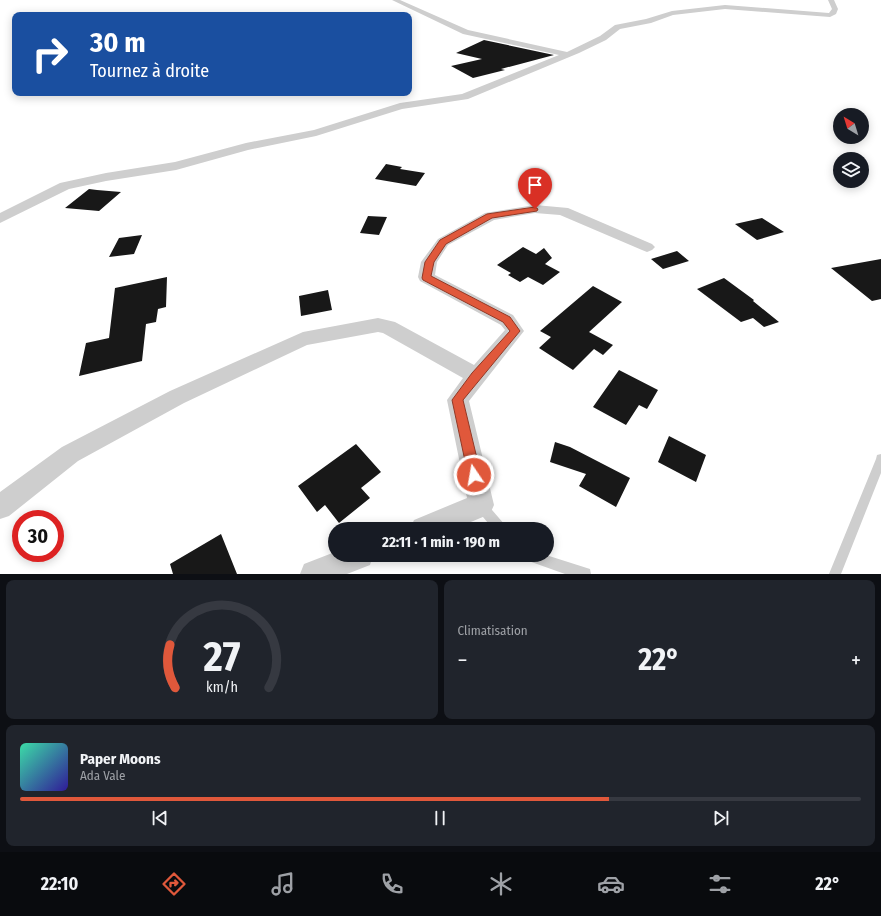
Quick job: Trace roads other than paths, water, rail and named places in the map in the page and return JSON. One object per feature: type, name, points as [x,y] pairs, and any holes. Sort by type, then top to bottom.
[{"type":"street","points":[[395,0],[466,32],[567,54]]},
{"type":"street","points":[[0,219],[7,214],[65,186],[106,177],[176,166],[246,147],[316,133],[400,106],[464,97],[603,38],[618,27],[648,21],[672,13],[725,7],[830,15],[834,13],[836,9],[831,0]]},
{"type":"street","points":[[440,522],[481,505],[458,400],[476,376],[515,331],[507,320],[426,278],[430,262],[443,242],[490,216],[535,209],[563,212],[647,247]]},
{"type":"street","points":[[0,507],[70,454],[177,397],[303,338],[378,325],[388,327],[476,376]]},
{"type":"street","points":[[314,574],[343,562]]},
{"type":"lane","points":[[835,574],[881,459]]},
{"type":"lane","points":[[481,505],[495,522]]},
{"type":"lane","points":[[548,562],[585,574]]}]
